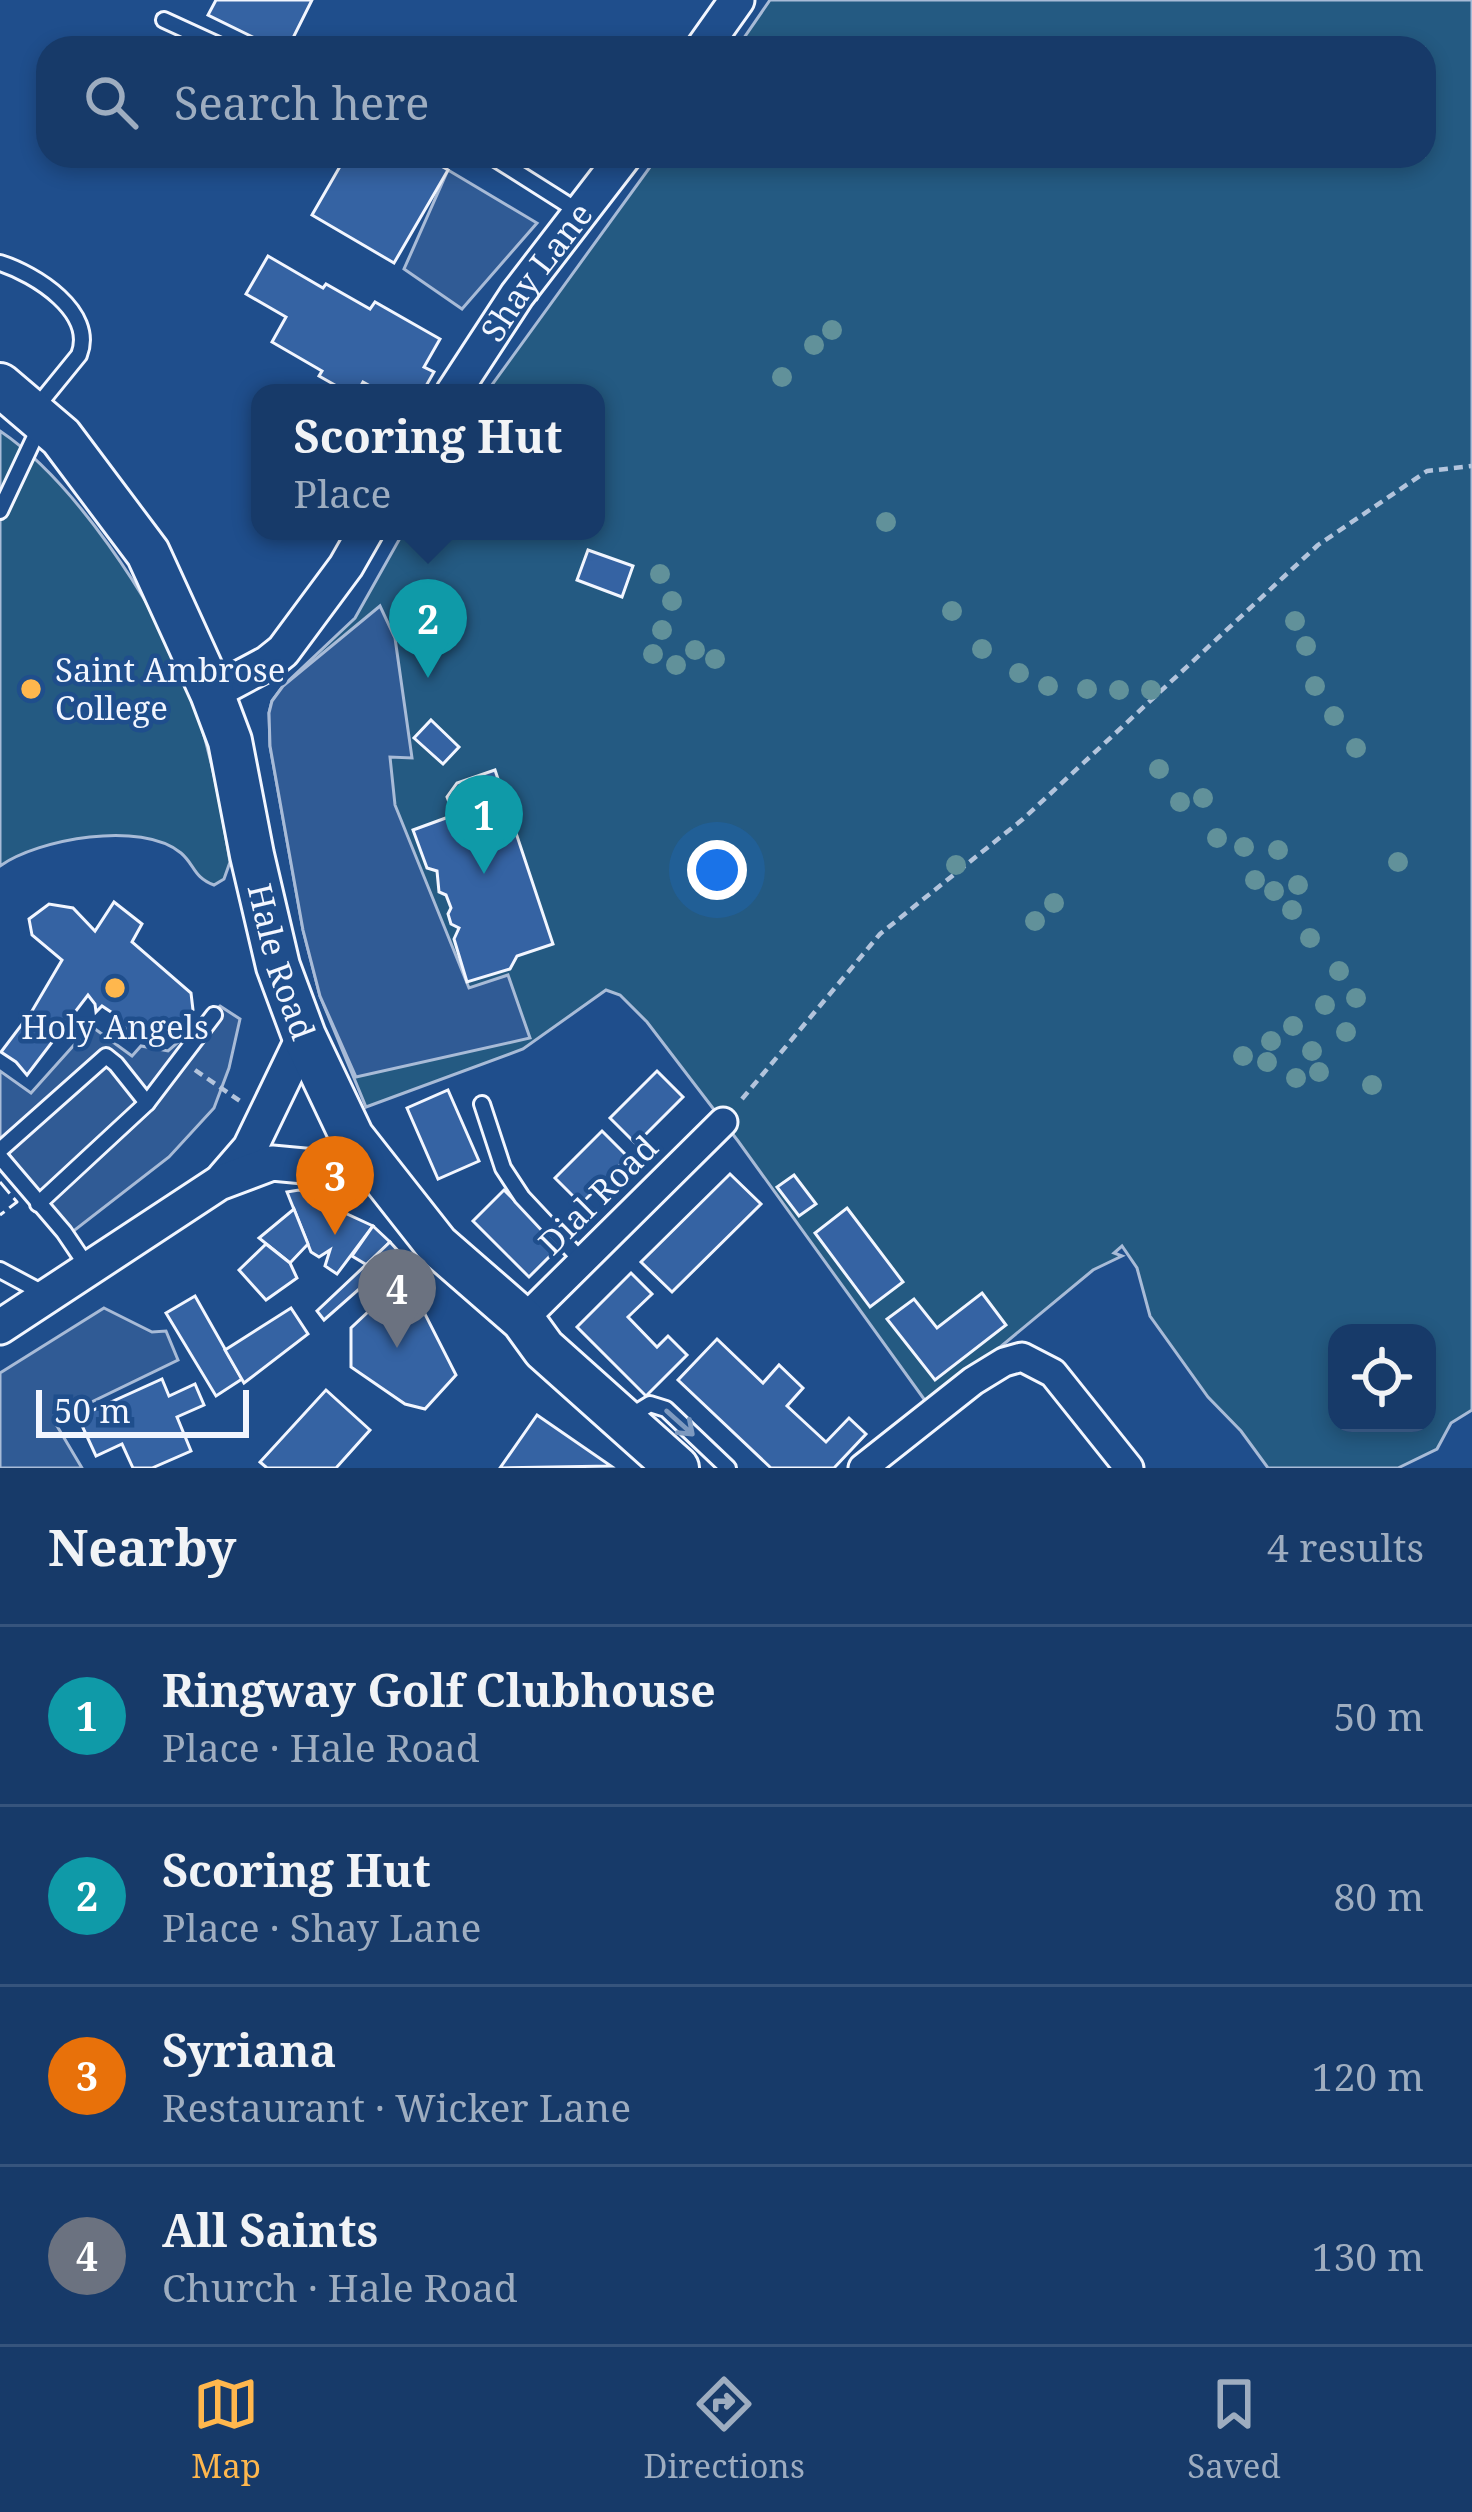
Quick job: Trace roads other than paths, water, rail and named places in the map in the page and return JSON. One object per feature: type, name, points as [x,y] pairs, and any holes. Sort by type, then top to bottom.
[{"type":"main road","name":"Hale Road","points":[[24,406],[62,437],[148,553],[212,693],[230,741],[278,966],[304,1036],[352,1137],[436,1245],[523,1320],[544,1349],[677,1468]]},
{"type":"street","points":[[712,36],[737,0]]},
{"type":"street","name":"Shay Lane","points":[[459,384],[517,295],[615,168]]},
{"type":"street","points":[[212,693],[283,651],[362,540]]},
{"type":"street","points":[[219,1184],[250,1148],[304,1036]]},
{"type":"street","name":"Dial Road","points":[[523,1320],[723,1123]]},
{"type":"street","points":[[0,1327],[219,1184],[272,1162],[379,1173]]},
{"type":"street","points":[[863,1468],[973,1381],[1004,1361],[1022,1357],[1053,1373],[1129,1468]]},
{"type":"lane","points":[[164,20],[199,36]]},
{"type":"lane","points":[[510,168],[581,213]]},
{"type":"lane","points":[[0,263],[24,272],[58,297],[74,315],[83,344],[79,355],[24,406],[0,511]]},
{"type":"lane","points":[[38,1204],[147,1103],[214,1015]]},
{"type":"lane","points":[[88,1269],[0,1153],[106,1056],[147,1103]]},
{"type":"lane","points":[[482,1104],[512,1183],[582,1261]]},
{"type":"lane","points":[[0,1270],[48,1296]]},
{"type":"lane","points":[[625,1419],[650,1404],[666,1409],[728,1468]]},
{"type":"place","name":"Scoring Hut","points":[[428,678]]},
{"type":"place","name":"Saint Ambrose College","points":[[31,689]]},
{"type":"place","name":"Ringway Golf Clubhouse","points":[[484,874]]},
{"type":"place","name":"Holy Angels","points":[[115,988]]},
{"type":"place","name":"Syriana","points":[[335,1235]]},
{"type":"place","name":"All Saints","points":[[397,1348]]}]
